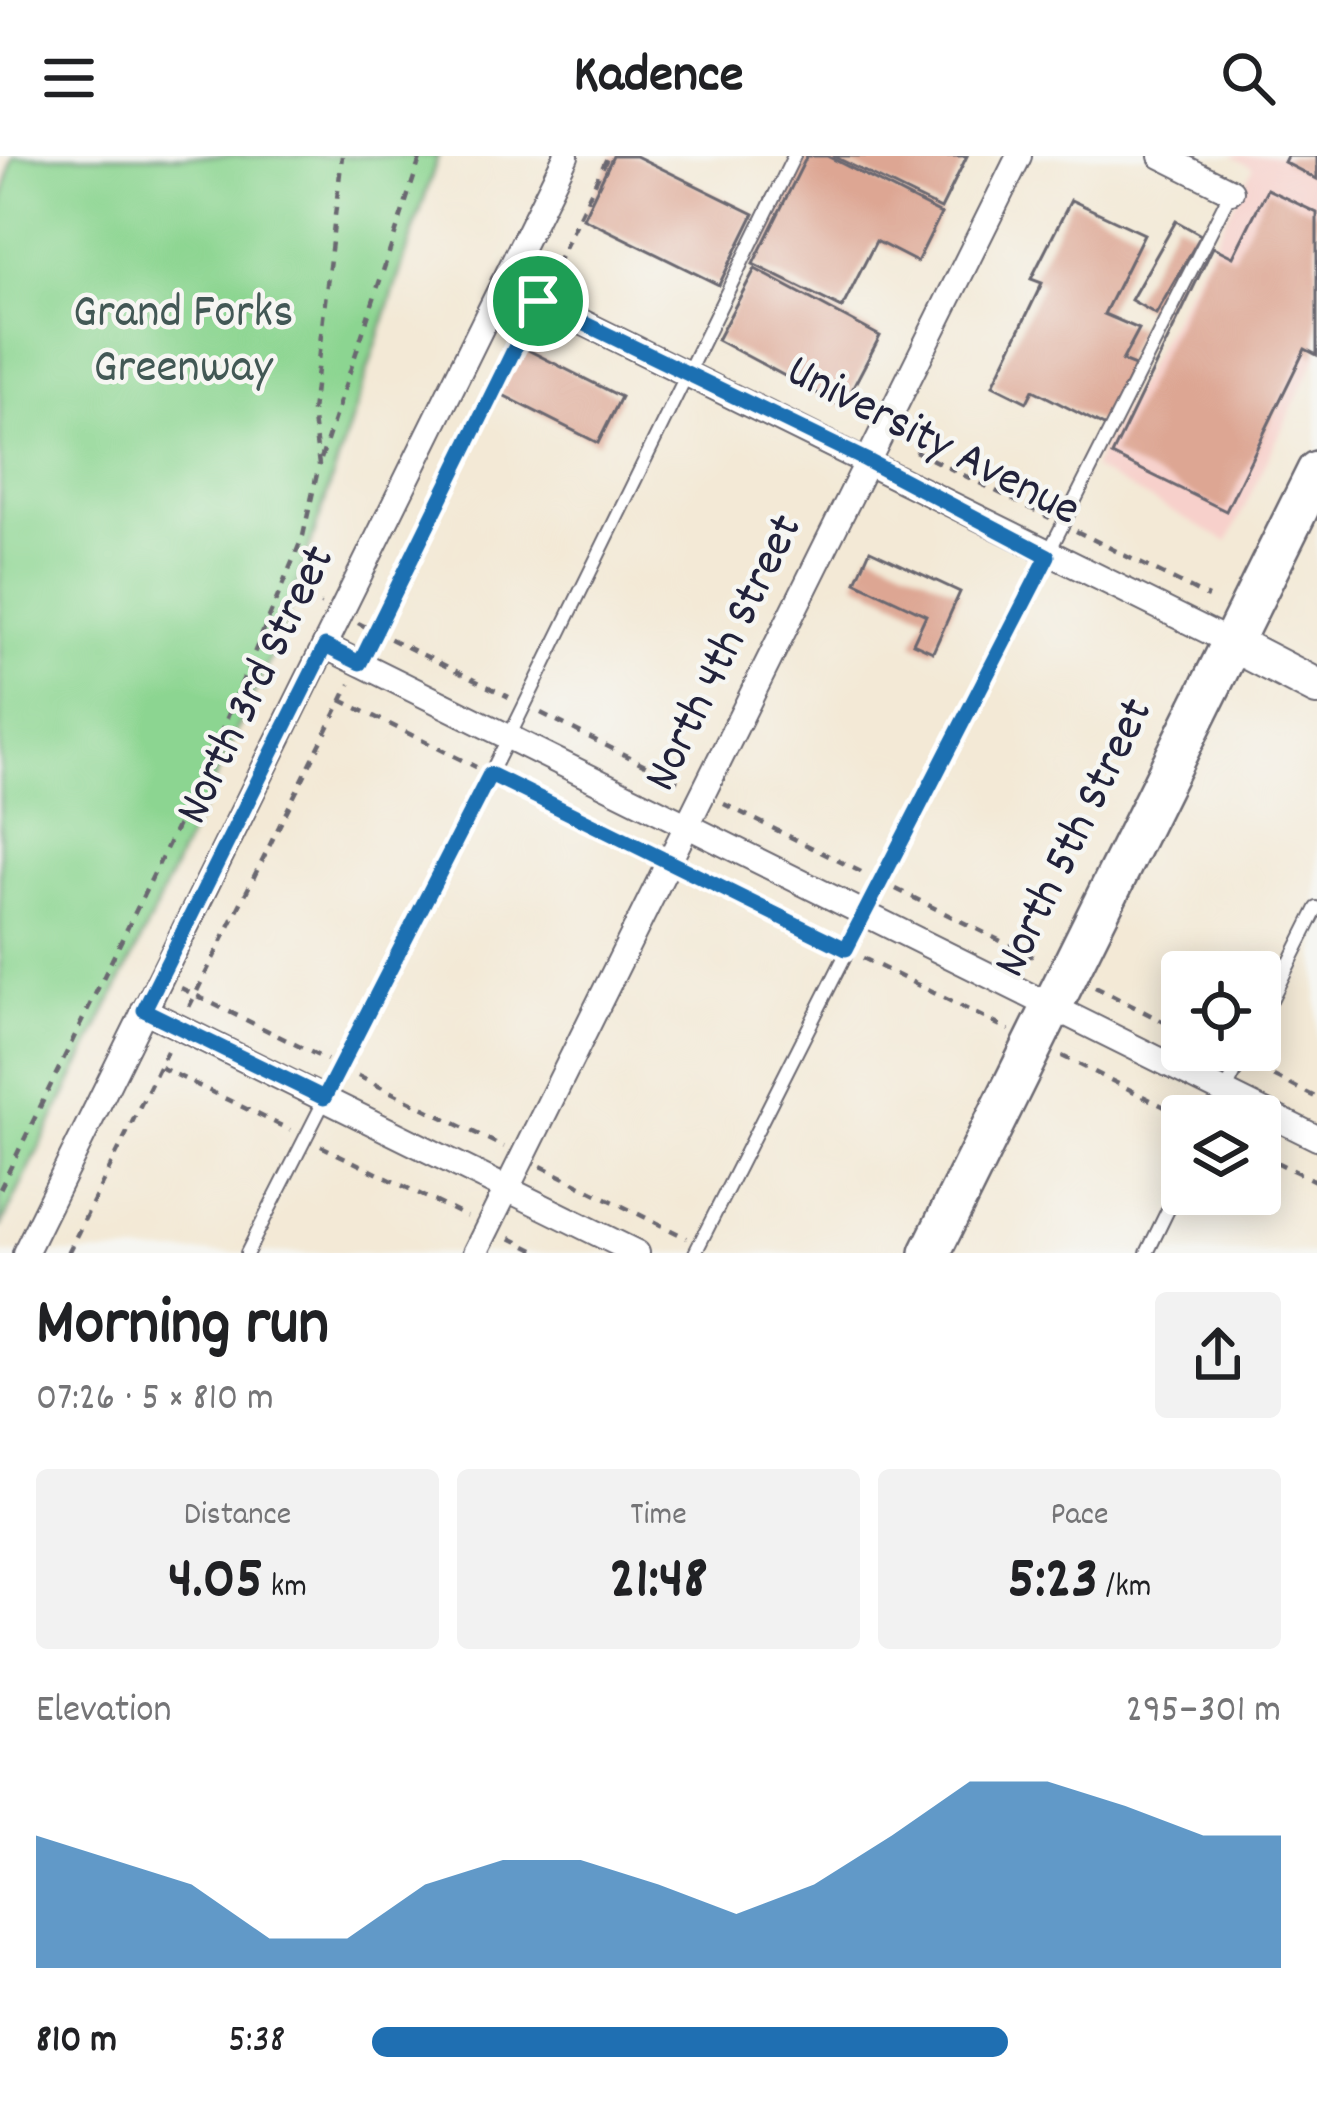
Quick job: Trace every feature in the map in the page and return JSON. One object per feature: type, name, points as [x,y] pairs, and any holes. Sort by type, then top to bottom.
[{"type":"main road","name":"North 5th Street","points":[[930,1253],[1317,471]]},
{"type":"street","name":"North 3rd Street","points":[[25,1253],[566,156]]},
{"type":"street","name":"North 4th Street","points":[[475,1253],[1019,156]]},
{"type":"street","points":[[1162,156],[1231,191]]},
{"type":"street","name":"University Avenue","points":[[503,283],[1317,687]]},
{"type":"street","points":[[325,646],[1051,1008],[1203,1095]]},
{"type":"street","points":[[144,1010],[637,1253]]},
{"type":"street","points":[[1281,1126],[1317,1138]]},
{"type":"lane","points":[[247,1253],[525,705],[787,158]]},
{"type":"lane","points":[[697,1248],[1231,191]]},
{"type":"lane","points":[[1281,980],[1317,908]]},
{"type":"lane","points":[[1147,1253],[1165,1215]]},
{"type":"path","points":[[319,465],[312,412],[343,156]]},
{"type":"path","points":[[0,1189],[209,761],[303,536],[319,465],[421,156]]},
{"type":"path","points":[[68,1253],[608,156]]},
{"type":"path","points":[[304,596],[880,881],[1051,1008],[1161,1098]]},
{"type":"path","points":[[341,700],[846,949],[1051,1008],[1161,1027]]},
{"type":"path","points":[[159,978],[697,1248]]},
{"type":"path","points":[[160,1066],[540,1253]]},
{"type":"path","points":[[1271,1071],[1317,1098]]},
{"type":"path","points":[[1281,1164],[1317,1182]]},
{"type":"shaded area","points":[[1232,156],[1317,156],[1317,356],[1228,542],[1092,468],[1253,168]]},
{"type":"green space","name":"Grand Forks Greenway","points":[[13,156],[438,156],[281,634],[139,944],[0,1228],[0,214]]},
{"type":"building","points":[[613,156],[636,156],[754,214],[719,285],[583,218]]},
{"type":"building","points":[[807,156],[827,156],[941,214],[917,262],[876,241],[842,308],[753,264]]},
{"type":"building","points":[[833,156],[967,156],[941,209]]},
{"type":"building","points":[[1287,156],[1317,156],[1317,179],[1284,162]]},
{"type":"building","points":[[1267,189],[1317,213],[1317,355],[1305,349],[1226,511],[1112,455],[1213,247],[1233,257]]},
{"type":"building","points":[[1071,200],[1144,234],[1104,314],[1139,329],[1122,361],[1135,366],[1106,427],[1033,390],[1027,402],[993,385],[1042,283],[1031,279]]},
{"type":"building","points":[[1176,221],[1201,235],[1156,314],[1131,300]]},
{"type":"building","points":[[755,269],[880,336],[843,407],[717,340]]},
{"type":"building","points":[[522,347],[621,397],[598,443],[499,393]]},
{"type":"building","points":[[870,550],[960,592],[933,652],[913,643],[926,615],[856,582]]},
{"type":"route","points":[[538,301],[866,460],[1048,556],[846,949],[490,774],[324,1098],[144,1010],[325,646],[360,663],[538,301]]}]
